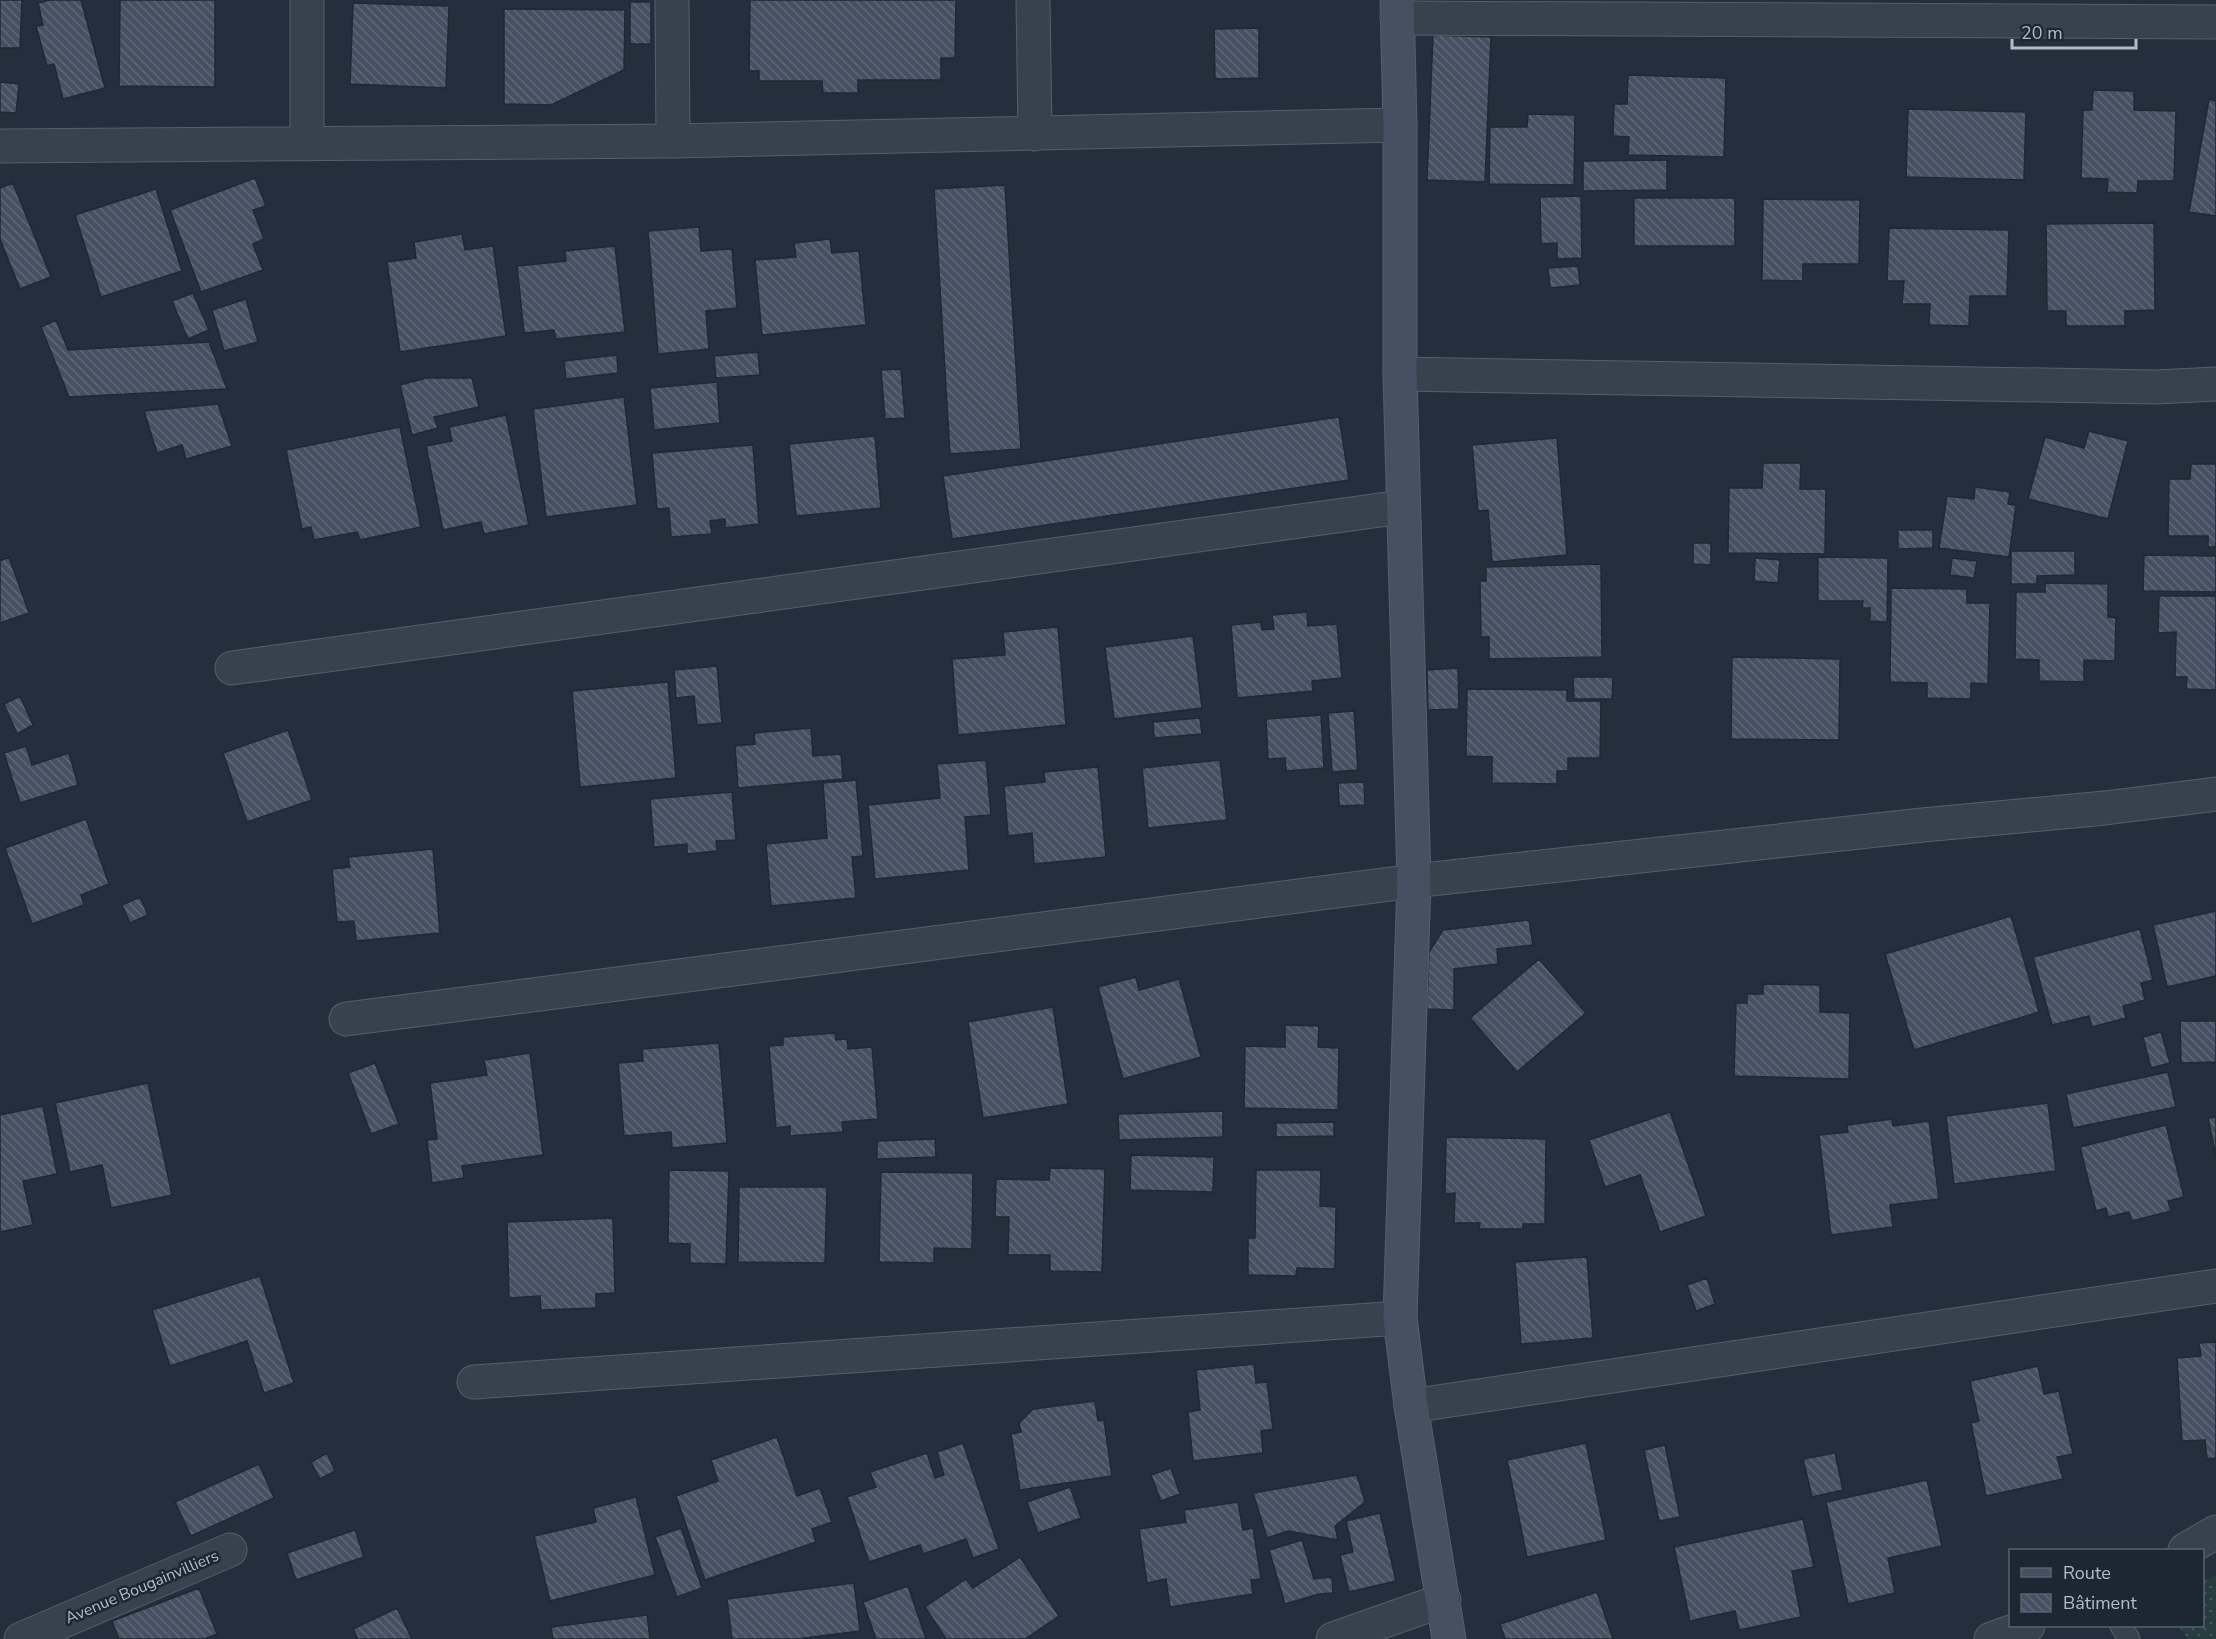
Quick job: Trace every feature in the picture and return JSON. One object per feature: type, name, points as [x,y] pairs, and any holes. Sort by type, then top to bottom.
[{"type":"street","points":[[307,0],[307,144]]},
{"type":"street","points":[[672,0],[674,141]]},
{"type":"street","points":[[1033,0],[1035,134]]},
{"type":"street","points":[[1449,1639],[1411,1406],[1400,1318],[1414,881],[1402,507],[1400,125],[1397,9],[2216,22]]},
{"type":"street","points":[[0,146],[674,141],[1400,125]]},
{"type":"street","points":[[1400,374],[2156,387],[2216,384]]},
{"type":"street","points":[[232,668],[1402,507]]},
{"type":"street","points":[[346,1019],[1414,881],[1923,825],[2105,808],[2216,794]]},
{"type":"street","points":[[1411,1406],[2216,1286]]},
{"type":"street","points":[[474,1382],[1400,1318]]},
{"type":"street","points":[[2188,1549],[2216,1532]]},
{"type":"street","name":"Avenue Bougainvilliers","points":[[21,1639],[230,1550]]},
{"type":"street","points":[[1333,1639],[1444,1600]]},
{"type":"street","points":[[1991,1639],[2025,1627]]},
{"type":"green space","points":[[2216,1575],[2216,1639],[2187,1639],[2180,1627],[2204,1627],[2204,1581]]},
{"type":"building","points":[[0,0],[22,0],[20,48],[0,48]]},
{"type":"building","points":[[50,0],[81,0],[105,88],[63,99],[54,64],[47,66],[36,26],[43,25],[38,3]]},
{"type":"building","points":[[120,0],[215,0],[215,87],[119,86]]},
{"type":"building","points":[[750,0],[956,0],[955,58],[941,58],[941,80],[858,80],[858,93],[823,93],[822,81],[759,81],[759,71],[749,71]]},
{"type":"building","points":[[630,2],[651,2],[651,44],[630,44]]},
{"type":"building","points":[[353,3],[449,6],[446,88],[350,84]]},
{"type":"building","points":[[504,9],[625,10],[624,70],[551,105],[504,104]]},
{"type":"building","points":[[1259,28],[1259,78],[1215,79],[1214,29]]},
{"type":"building","points":[[1433,35],[1491,37],[1485,182],[1427,180]]},
{"type":"building","points":[[1628,75],[1726,78],[1724,157],[1628,155],[1629,137],[1613,136],[1614,104],[1627,104]]},
{"type":"building","points":[[0,82],[19,84],[16,113],[0,112]]},
{"type":"building","points":[[2093,90],[2134,91],[2134,110],[2176,111],[2174,181],[2138,181],[2137,193],[2107,192],[2108,179],[2081,178],[2083,110],[2092,110]]},
{"type":"building","points":[[2209,99],[2216,101],[2216,216],[2189,212]]},
{"type":"building","points":[[1908,109],[2026,112],[2024,180],[1906,177]]},
{"type":"building","points":[[1528,114],[1575,115],[1574,185],[1489,184],[1490,127],[1527,127]]},
{"type":"building","points":[[1667,160],[1667,190],[1583,191],[1583,161]]},
{"type":"building","points":[[255,178],[266,206],[253,210],[264,239],[253,244],[263,270],[201,292],[170,210]]},
{"type":"building","points":[[13,183],[51,277],[20,289],[0,239],[0,188]]},
{"type":"building","points":[[1005,185],[1021,449],[950,454],[934,189]]},
{"type":"building","points":[[156,189],[182,271],[101,297],[75,215]]},
{"type":"building","points":[[1581,196],[1582,258],[1557,259],[1557,243],[1541,244],[1540,197]]},
{"type":"building","points":[[1634,198],[1735,198],[1735,246],[1634,246]]},
{"type":"building","points":[[1763,199],[1860,200],[1859,264],[1803,264],[1803,281],[1762,280]]},
{"type":"building","points":[[2154,223],[2155,310],[2125,311],[2125,326],[2066,326],[2066,311],[2047,311],[2046,224]]},
{"type":"building","points":[[699,227],[701,251],[732,249],[737,308],[706,311],[709,349],[658,354],[648,231]]},
{"type":"building","points":[[1889,228],[2009,230],[2007,296],[1970,296],[1969,326],[1929,325],[1930,304],[1902,304],[1904,281],[1887,281]]},
{"type":"building","points":[[462,234],[465,250],[493,246],[506,336],[400,352],[387,262],[416,258],[414,242]]},
{"type":"building","points":[[830,239],[832,253],[859,251],[866,325],[762,335],[755,260],[796,257],[794,243]]},
{"type":"building","points":[[615,246],[625,332],[556,339],[554,330],[524,333],[517,266],[566,261],[565,251]]},
{"type":"building","points":[[1578,266],[1580,285],[1550,288],[1548,268]]},
{"type":"building","points":[[193,293],[209,330],[188,339],[172,301]]},
{"type":"building","points":[[246,299],[258,342],[224,351],[212,310]]},
{"type":"building","points":[[56,320],[68,350],[209,342],[227,389],[69,397],[41,327]]},
{"type":"building","points":[[758,352],[760,375],[716,378],[714,356]]},
{"type":"building","points":[[617,355],[618,373],[566,379],[564,361]]},
{"type":"building","points":[[901,369],[905,418],[885,419],[881,370]]},
{"type":"building","points":[[426,378],[472,378],[479,407],[434,417],[438,428],[412,435],[400,385]]},
{"type":"building","points":[[717,382],[720,423],[654,430],[650,388]]},
{"type":"building","points":[[624,397],[637,505],[546,517],[533,409]]},
{"type":"building","points":[[218,404],[232,446],[186,459],[182,445],[157,453],[144,411]]},
{"type":"building","points":[[506,415],[529,525],[484,534],[481,522],[443,530],[426,446],[452,441],[449,427]]},
{"type":"building","points":[[1339,417],[1349,480],[952,539],[943,476]]},
{"type":"building","points":[[400,427],[421,527],[360,540],[357,532],[314,540],[311,527],[302,529],[286,450]]},
{"type":"building","points":[[2089,431],[2128,441],[2108,519],[2028,499],[2045,437],[2084,448]]},
{"type":"building","points":[[875,436],[881,508],[796,516],[789,444]]},
{"type":"building","points":[[1557,438],[1567,555],[1492,562],[1488,510],[1478,511],[1472,445]]},
{"type":"building","points":[[753,445],[759,524],[725,528],[725,519],[710,521],[712,534],[671,537],[669,508],[657,509],[652,453]]},
{"type":"building","points":[[1763,463],[1801,463],[1800,489],[1826,489],[1825,554],[1728,553],[1729,488],[1762,488]]},
{"type":"building","points":[[2191,464],[2216,464],[2216,547],[2208,547],[2208,536],[2168,536],[2169,479],[2190,479]]},
{"type":"building","points":[[1975,487],[2010,492],[2008,504],[2016,505],[2009,557],[1939,548],[1947,496],[1974,499]]},
{"type":"building","points":[[1898,530],[1933,530],[1933,548],[1898,549]]},
{"type":"building","points":[[1693,543],[1711,543],[1711,565],[1693,564]]},
{"type":"building","points":[[2011,551],[2075,551],[2075,575],[2037,576],[2037,584],[2011,584]]},
{"type":"building","points":[[2144,555],[2216,556],[2216,592],[2143,591]]},
{"type":"building","points":[[9,557],[29,613],[0,623],[0,561]]},
{"type":"building","points":[[1818,557],[1888,558],[1887,622],[1870,621],[1870,608],[1862,608],[1863,601],[1818,601]]},
{"type":"building","points":[[1755,558],[1780,560],[1778,583],[1754,581]]},
{"type":"building","points":[[1952,558],[1977,561],[1974,578],[1950,575]]},
{"type":"building","points":[[1601,564],[1602,657],[1489,659],[1489,637],[1481,637],[1480,581],[1486,581],[1486,567]]},
{"type":"building","points":[[2045,583],[2108,584],[2108,617],[2116,618],[2115,661],[2084,660],[2084,682],[2039,681],[2039,660],[2015,659],[2016,592],[2045,592]]},
{"type":"building","points":[[1891,588],[1967,589],[1967,603],[1990,603],[1988,684],[1971,683],[1971,699],[1927,698],[1927,683],[1890,682]]},
{"type":"building","points":[[2159,596],[2216,596],[2216,690],[2186,689],[2187,677],[2175,677],[2176,632],[2158,633]]},
{"type":"building","points":[[1307,612],[1308,626],[1337,624],[1342,678],[1312,681],[1313,691],[1237,698],[1231,625],[1261,622],[1262,630],[1274,629],[1272,615]]},
{"type":"building","points":[[1058,627],[1066,725],[958,735],[952,659],[1005,655],[1003,632]]},
{"type":"building","points":[[1193,636],[1202,708],[1114,719],[1105,647]]},
{"type":"building","points":[[1732,657],[1840,659],[1839,740],[1731,739]]},
{"type":"building","points":[[717,666],[722,723],[697,725],[694,696],[676,698],[674,670]]},
{"type":"building","points":[[1458,668],[1459,709],[1428,710],[1427,670]]},
{"type":"building","points":[[1573,677],[1613,677],[1612,699],[1574,699]]},
{"type":"building","points":[[668,682],[676,778],[580,787],[572,691]]},
{"type":"building","points":[[1467,689],[1567,690],[1567,701],[1601,701],[1600,758],[1568,758],[1568,771],[1557,771],[1557,784],[1492,783],[1492,757],[1466,756]]},
{"type":"building","points":[[20,696],[33,725],[17,734],[4,704]]},
{"type":"building","points":[[1354,711],[1358,770],[1332,772],[1328,713]]},
{"type":"building","points":[[1321,715],[1324,768],[1286,771],[1285,758],[1268,759],[1266,719]]},
{"type":"building","points":[[1200,718],[1202,734],[1154,738],[1153,722]]},
{"type":"building","points":[[811,728],[813,756],[841,754],[843,779],[738,788],[735,746],[755,744],[754,733]]},
{"type":"building","points":[[288,730],[312,800],[247,822],[223,753]]},
{"type":"building","points":[[26,746],[32,765],[69,753],[78,785],[20,803],[4,753]]},
{"type":"building","points":[[986,760],[991,815],[965,817],[969,870],[875,879],[868,805],[940,798],[937,764]]},
{"type":"building","points":[[1220,760],[1227,820],[1148,828],[1142,768]]},
{"type":"building","points":[[1098,767],[1106,857],[1034,864],[1032,833],[1008,836],[1004,786],[1045,782],[1044,772]]},
{"type":"building","points":[[856,780],[863,856],[852,857],[856,898],[771,906],[766,844],[827,838],[823,783]]},
{"type":"building","points":[[1364,782],[1365,805],[1339,806],[1338,783]]},
{"type":"building","points":[[732,792],[736,840],[716,841],[717,851],[687,854],[687,844],[654,847],[650,799]]},
{"type":"building","points":[[86,819],[109,884],[81,895],[84,905],[32,924],[5,848]]},
{"type":"building","points":[[433,849],[440,933],[356,941],[354,921],[337,922],[332,869],[350,867],[348,857]]},
{"type":"building","points":[[140,897],[148,915],[130,923],[122,905]]},
{"type":"building","points":[[2216,911],[2216,976],[2167,987],[2153,925]]},
{"type":"building","points":[[2011,916],[2039,1012],[1914,1050],[1885,954]]},
{"type":"building","points":[[1529,920],[1533,945],[1497,949],[1498,964],[1454,969],[1454,1010],[1427,1009],[1429,952],[1443,930]]},
{"type":"building","points":[[2140,929],[2153,980],[2141,983],[2145,1000],[2123,1006],[2126,1018],[2092,1027],[2089,1016],[2052,1025],[2033,957]]},
{"type":"building","points":[[1539,959],[1586,1013],[1517,1072],[1470,1018]]},
{"type":"building","points":[[1136,977],[1139,990],[1179,979],[1201,1057],[1123,1079],[1098,987]]},
{"type":"building","points":[[1763,984],[1820,985],[1820,1012],[1850,1013],[1849,1079],[1734,1076],[1736,1003],[1747,1003],[1747,994],[1763,994]]},
{"type":"building","points":[[1053,1007],[1068,1104],[983,1118],[968,1022]]},
{"type":"building","points":[[2180,1021],[2216,1021],[2216,1062],[2181,1063]]},
{"type":"building","points":[[1285,1025],[1319,1026],[1318,1047],[1339,1048],[1338,1110],[1244,1108],[1245,1046],[1285,1047]]},
{"type":"building","points":[[2161,1032],[2170,1063],[2151,1068],[2143,1037]]},
{"type":"building","points":[[835,1033],[836,1040],[847,1039],[848,1049],[872,1047],[878,1119],[842,1122],[843,1132],[790,1136],[790,1126],[776,1128],[769,1046],[783,1045],[783,1037]]},
{"type":"building","points":[[719,1043],[727,1143],[672,1148],[671,1132],[624,1136],[618,1063],[643,1061],[642,1049]]},
{"type":"building","points":[[530,1053],[543,1155],[462,1166],[464,1178],[432,1183],[427,1140],[437,1139],[430,1083],[487,1075],[484,1060]]},
{"type":"building","points":[[375,1063],[399,1124],[371,1134],[348,1073]]},
{"type":"building","points":[[2168,1072],[2176,1107],[2073,1128],[2066,1094]]},
{"type":"building","points":[[148,1083],[172,1195],[111,1208],[102,1165],[70,1172],[55,1103]]},
{"type":"building","points":[[2048,1103],[2056,1171],[1954,1184],[1946,1116]]},
{"type":"building","points":[[43,1106],[57,1174],[23,1181],[33,1225],[0,1232],[0,1115]]},
{"type":"building","points":[[1223,1111],[1223,1137],[1119,1140],[1118,1114]]},
{"type":"building","points":[[1670,1112],[1706,1216],[1660,1232],[1640,1175],[1605,1187],[1589,1140]]},
{"type":"building","points":[[2216,1117],[2216,1157],[2208,1118]]},
{"type":"building","points":[[1892,1119],[1893,1126],[1929,1121],[1939,1199],[1890,1205],[1893,1227],[1831,1235],[1819,1135],[1848,1132],[1847,1125]]},
{"type":"building","points":[[1334,1122],[1334,1136],[1276,1137],[1276,1123]]},
{"type":"building","points":[[2166,1125],[2184,1197],[2168,1201],[2171,1211],[2132,1221],[2129,1212],[2108,1217],[2106,1208],[2096,1211],[2080,1147]]},
{"type":"building","points":[[1446,1137],[1546,1139],[1545,1224],[1523,1224],[1523,1229],[1479,1229],[1480,1223],[1454,1223],[1455,1193],[1445,1194]]},
{"type":"building","points":[[935,1139],[936,1157],[877,1159],[877,1141]]},
{"type":"building","points":[[1131,1155],[1214,1157],[1213,1192],[1130,1190]]},
{"type":"building","points":[[1050,1168],[1105,1169],[1102,1272],[1050,1271],[1050,1255],[1008,1255],[1009,1217],[995,1217],[996,1179],[1049,1180]]},
{"type":"building","points":[[669,1170],[729,1171],[726,1264],[690,1263],[690,1244],[668,1243]]},
{"type":"building","points":[[1256,1170],[1321,1170],[1320,1206],[1336,1207],[1335,1269],[1297,1268],[1296,1276],[1248,1275],[1248,1238],[1255,1238]]},
{"type":"building","points":[[881,1172],[973,1173],[972,1249],[934,1248],[934,1263],[879,1262]]},
{"type":"building","points":[[739,1187],[827,1187],[825,1263],[738,1262]]},
{"type":"building","points":[[613,1218],[615,1293],[596,1294],[596,1308],[541,1310],[540,1296],[509,1298],[507,1222]]},
{"type":"building","points":[[1587,1257],[1593,1338],[1521,1344],[1515,1262]]},
{"type":"building","points":[[260,1276],[294,1383],[264,1393],[247,1341],[170,1366],[152,1310]]},
{"type":"building","points":[[1707,1278],[1715,1304],[1696,1311],[1687,1285]]},
{"type":"building","points":[[2216,1342],[2216,1458],[2207,1459],[2205,1440],[2182,1441],[2177,1358],[2201,1356],[2199,1343]]},
{"type":"building","points":[[1254,1364],[1256,1383],[1267,1382],[1273,1429],[1261,1431],[1263,1453],[1193,1461],[1188,1412],[1200,1410],[1196,1370]]},
{"type":"building","points":[[2038,1366],[2044,1394],[2059,1391],[2073,1454],[2057,1457],[2063,1479],[1986,1496],[1971,1423],[1979,1421],[1970,1381]]},
{"type":"building","points":[[1095,1401],[1098,1421],[1104,1420],[1112,1476],[1020,1490],[1011,1434],[1021,1432],[1019,1423],[1033,1409]]},
{"type":"building","points":[[777,1437],[797,1496],[820,1488],[832,1522],[812,1529],[816,1542],[705,1580],[676,1496],[718,1481],[711,1460]]},
{"type":"building","points":[[963,1443],[999,1549],[973,1558],[966,1539],[923,1554],[920,1545],[869,1562],[847,1497],[876,1487],[870,1472],[927,1453],[935,1478],[944,1475],[937,1452]]},
{"type":"building","points":[[1586,1443],[1606,1540],[1527,1557],[1507,1460]]},
{"type":"building","points":[[1665,1445],[1680,1517],[1659,1521],[1644,1450]]},
{"type":"building","points":[[327,1453],[335,1471],[320,1479],[311,1462]]},
{"type":"building","points":[[1835,1453],[1843,1490],[1812,1497],[1803,1459]]},
{"type":"building","points":[[259,1464],[274,1498],[191,1536],[175,1502]]},
{"type":"building","points":[[1171,1468],[1180,1494],[1161,1501],[1151,1475]]},
{"type":"building","points":[[1357,1475],[1365,1502],[1335,1526],[1338,1540],[1288,1531],[1267,1538],[1253,1493]]},
{"type":"building","points":[[1927,1480],[1942,1546],[1888,1558],[1895,1593],[1848,1604],[1826,1502]]},
{"type":"building","points":[[1070,1487],[1081,1518],[1038,1533],[1027,1502]]},
{"type":"building","points":[[636,1497],[655,1575],[550,1601],[534,1536],[596,1522],[593,1508]]},
{"type":"building","points":[[1238,1502],[1243,1530],[1253,1528],[1261,1579],[1251,1580],[1253,1594],[1170,1607],[1166,1579],[1147,1583],[1139,1529],[1186,1522],[1184,1510]]},
{"type":"building","points":[[1380,1513],[1396,1581],[1349,1592],[1340,1555],[1353,1552],[1346,1521]]},
{"type":"building","points":[[1803,1519],[1814,1567],[1792,1571],[1801,1617],[1739,1630],[1735,1611],[1690,1621],[1674,1547]]},
{"type":"building","points":[[681,1528],[702,1588],[677,1597],[655,1537]]},
{"type":"building","points":[[355,1530],[364,1557],[296,1580],[287,1553]]},
{"type":"building","points":[[1302,1540],[1314,1579],[1332,1577],[1333,1593],[1319,1594],[1285,1604],[1269,1550]]},
{"type":"building","points":[[1020,1557],[1059,1616],[1025,1639],[946,1639],[925,1607],[966,1579],[973,1588]]},
{"type":"building","points":[[854,1583],[860,1631],[797,1639],[732,1639],[727,1599]]},
{"type":"building","points":[[908,1586],[926,1639],[876,1639],[863,1602]]},
{"type":"building","points":[[199,1588],[217,1634],[204,1639],[119,1639],[112,1621]]},
{"type":"building","points":[[1597,1592],[1613,1639],[1505,1639],[1500,1624]]},
{"type":"building","points":[[397,1608],[412,1639],[358,1639],[353,1629]]},
{"type":"building","points":[[647,1615],[650,1639],[553,1639],[551,1627]]}]
